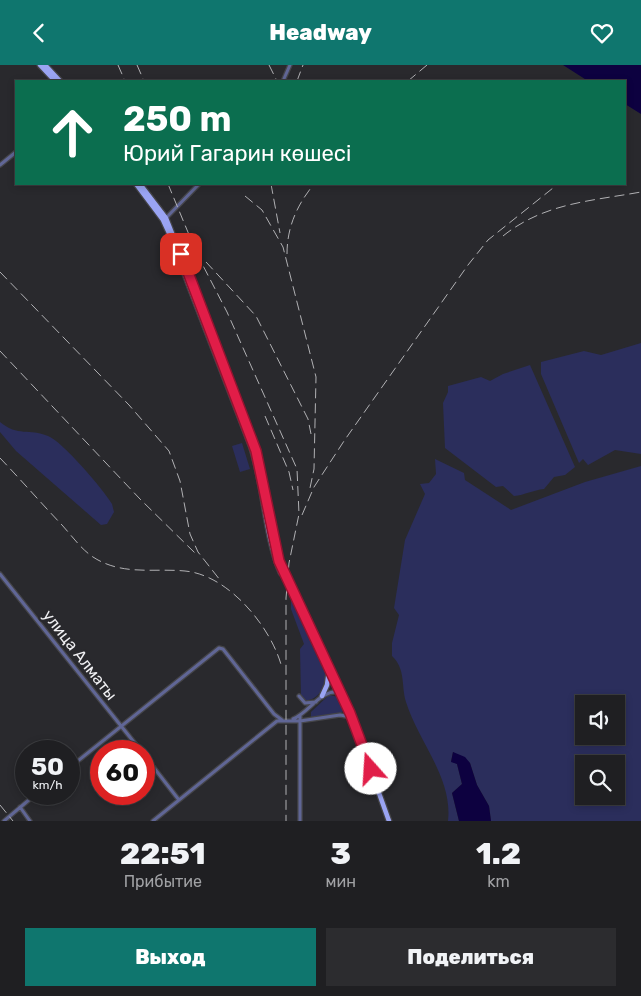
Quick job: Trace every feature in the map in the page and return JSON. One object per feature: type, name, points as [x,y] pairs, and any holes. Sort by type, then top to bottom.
[{"type":"main road","points":[[40,65],[54,80]]},
{"type":"main road","points":[[45,65],[59,80]]},
{"type":"main road","points":[[137,185],[163,220],[169,233],[251,446],[259,472],[271,545],[352,717],[389,821]]},
{"type":"main road","points":[[141,185],[166,219],[256,451],[274,546],[282,571]]},
{"type":"main road","points":[[322,696],[329,677],[329,667]]},
{"type":"street","points":[[283,80],[290,65]]},
{"type":"street","points":[[0,165],[15,153]]},
{"type":"street","points":[[166,219],[198,185]]},
{"type":"street","name":"улица Алматы","points":[[0,574],[132,740]]},
{"type":"street","points":[[80,758],[215,650],[223,649],[274,714],[282,720]]},
{"type":"street","points":[[291,720],[300,716],[322,696],[330,692],[340,692]]},
{"type":"street","points":[[299,696],[306,703],[317,702]]},
{"type":"street","points":[[153,821],[272,725],[282,720],[300,721],[340,715],[352,717]]},
{"type":"street","points":[[300,716],[300,821]]},
{"type":"street","points":[[155,769],[179,800]]},
{"type":"street","points":[[4,821],[22,805]]},
{"type":"street","points":[[20,807],[30,821]]},
{"type":"shaded area","points":[[563,65],[641,65],[641,114],[626,105],[626,80],[586,80]]},
{"type":"shaded area","points":[[641,343],[641,454],[615,450],[588,465],[583,459],[579,463],[541,374],[541,362],[584,351],[601,355]]},
{"type":"shaded area","points":[[530,365],[575,467],[565,475],[554,477],[544,489],[514,496],[503,486],[496,487],[445,448],[443,403],[448,392],[448,386],[481,377],[490,381],[503,374]]},
{"type":"shaded area","points":[[0,422],[6,427],[18,431],[48,436],[63,447],[91,477],[112,504],[114,512],[107,524],[101,525],[16,451],[0,432]]},
{"type":"shaded area","points":[[242,443],[250,469],[240,472],[232,446]]},
{"type":"shaded area","points":[[435,459],[464,473],[465,480],[511,510],[585,482],[641,466],[641,821],[491,821],[489,806],[477,785],[470,763],[453,752],[451,761],[457,764],[462,784],[452,793],[459,821],[448,821],[448,805],[440,775],[411,717],[406,702],[401,672],[392,656],[392,643],[399,615],[394,608],[405,540],[425,494],[420,484],[429,483],[436,474]]},
{"type":"shaded area","points":[[291,599],[325,673],[321,691],[315,698],[305,701],[301,696],[300,649],[304,644],[291,609]]},
{"type":"shaded area","points":[[329,695],[339,697],[344,710],[341,713],[311,717],[311,712]]},
{"type":"shaded area","points":[[453,752],[465,757],[470,763],[477,785],[489,806],[491,821],[459,821],[452,793],[462,784],[457,764],[451,762]]},
{"type":"railway","points":[[118,65],[125,80]]},
{"type":"railway","points":[[137,65],[144,80]]},
{"type":"railway","points":[[269,65],[276,80]]},
{"type":"railway","points":[[297,80],[303,65]]},
{"type":"railway","points":[[409,80],[427,65]]},
{"type":"railway","points":[[168,185],[197,254],[227,312],[297,469],[299,514],[289,563],[286,598],[286,821]]},
{"type":"railway","points":[[271,185],[280,233]]},
{"type":"railway","points":[[287,254],[287,244],[294,217],[313,185]]},
{"type":"railway","points":[[302,515],[314,487],[344,441],[468,265],[488,240],[557,185]]},
{"type":"railway","points":[[503,236],[535,216],[551,210],[586,201],[641,192]]},
{"type":"railway","points":[[245,196],[262,210],[283,247],[316,377],[314,469],[310,488]]},
{"type":"railway","points":[[206,262],[256,316],[308,419],[311,434]]},
{"type":"railway","points":[[0,272],[129,405],[169,451],[180,481],[190,534],[198,552],[220,580]]},
{"type":"railway","points":[[0,351],[140,499],[196,554]]},
{"type":"railway","points":[[265,416],[289,472],[293,490]]},
{"type":"railway","points":[[0,458],[93,557],[115,567],[138,570],[185,571],[201,575],[217,582],[232,593],[259,621],[277,653],[282,668]]},
{"type":"railway","points":[[0,805],[13,821]]},
{"type":"route","points":[[181,254],[256,451],[264,482],[274,546],[279,561],[350,713],[371,769]]}]
